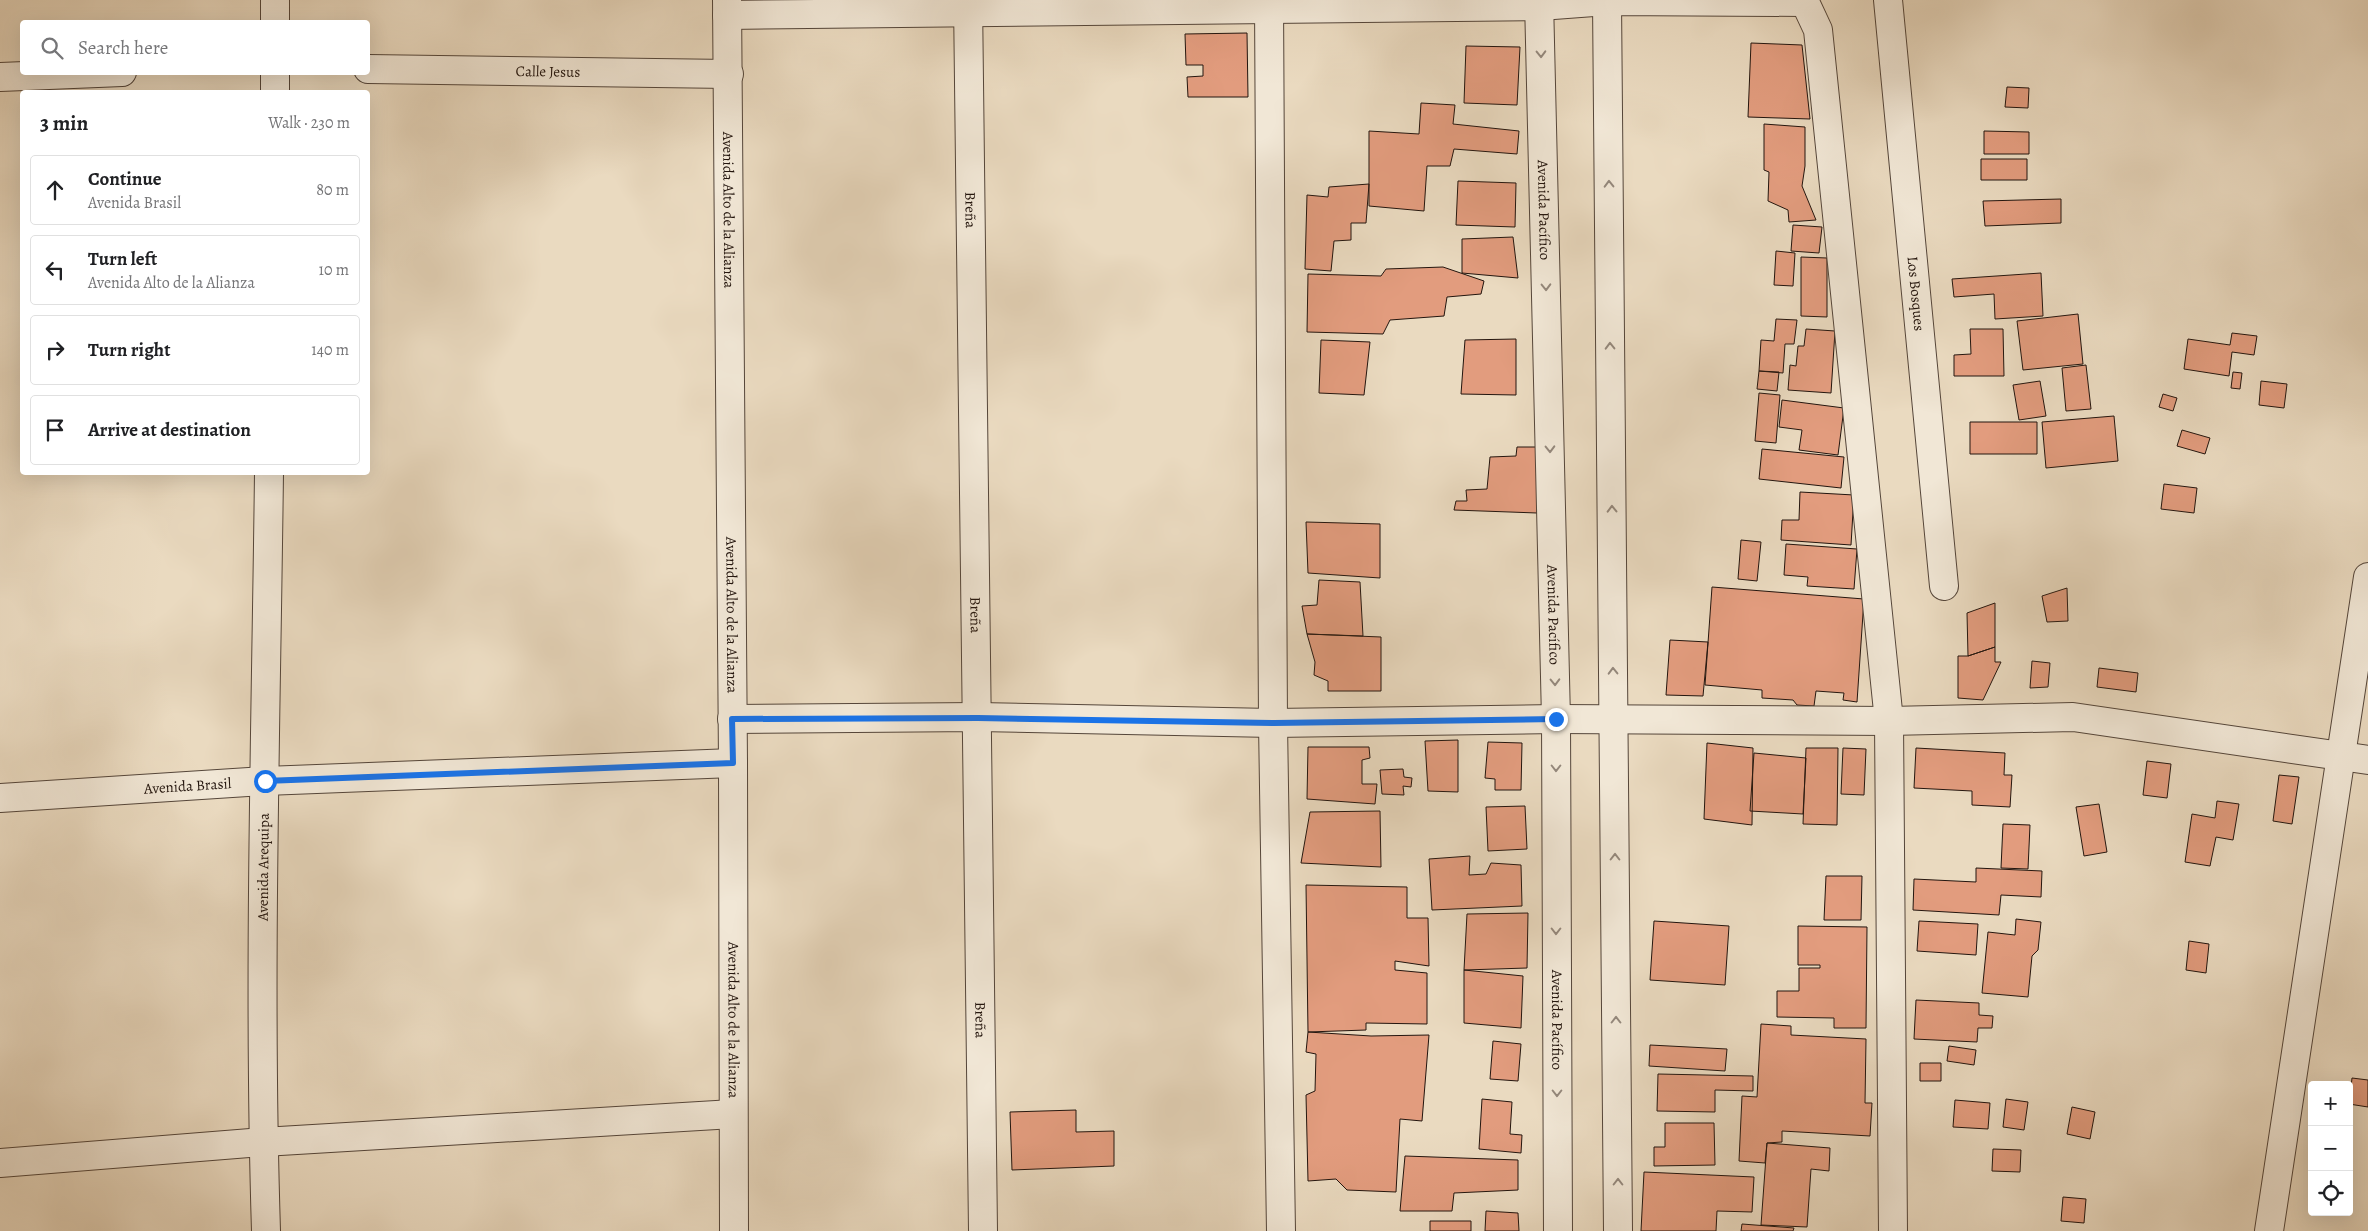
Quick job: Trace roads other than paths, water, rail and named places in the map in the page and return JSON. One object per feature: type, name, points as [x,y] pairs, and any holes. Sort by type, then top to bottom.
[{"type":"street","points":[[275,0],[276,20]]},
{"type":"street","name":"Los Bosques","points":[[1888,0],[1944,586]]},
{"type":"street","points":[[1607,1],[1618,1231]]},
{"type":"street","points":[[727,7],[1804,1],[1818,30],[1889,721],[1893,1231]]},
{"type":"street","name":"Avenida Pacífico","points":[[1540,3],[1556,719],[1558,1231]]},
{"type":"street","points":[[1269,4],[1274,723],[1281,1231]]},
{"type":"street","name":"Breña","points":[[968,6],[983,1231]]},
{"type":"street","name":"Avenida Alto de la Alianza","points":[[727,7],[733,763],[734,1231]]},
{"type":"street","name":"Calle Jesus","points":[[370,69],[729,74]]},
{"type":"street","points":[[0,77],[49,75]]},
{"type":"street","points":[[275,90],[276,75]]},
{"type":"street","name":"Avenida Arequipa","points":[[266,1231],[263,1142],[265,781],[270,475]]},
{"type":"street","points":[[2269,1231],[2368,577]]},
{"type":"street","points":[[732,719],[978,718],[1274,723],[1556,719],[1889,721],[2073,717],[2368,760]]},
{"type":"street","name":"Avenida Brasil","points":[[0,798],[265,781],[733,763]]},
{"type":"street","points":[[0,1162],[263,1142],[733,1114]]}]
